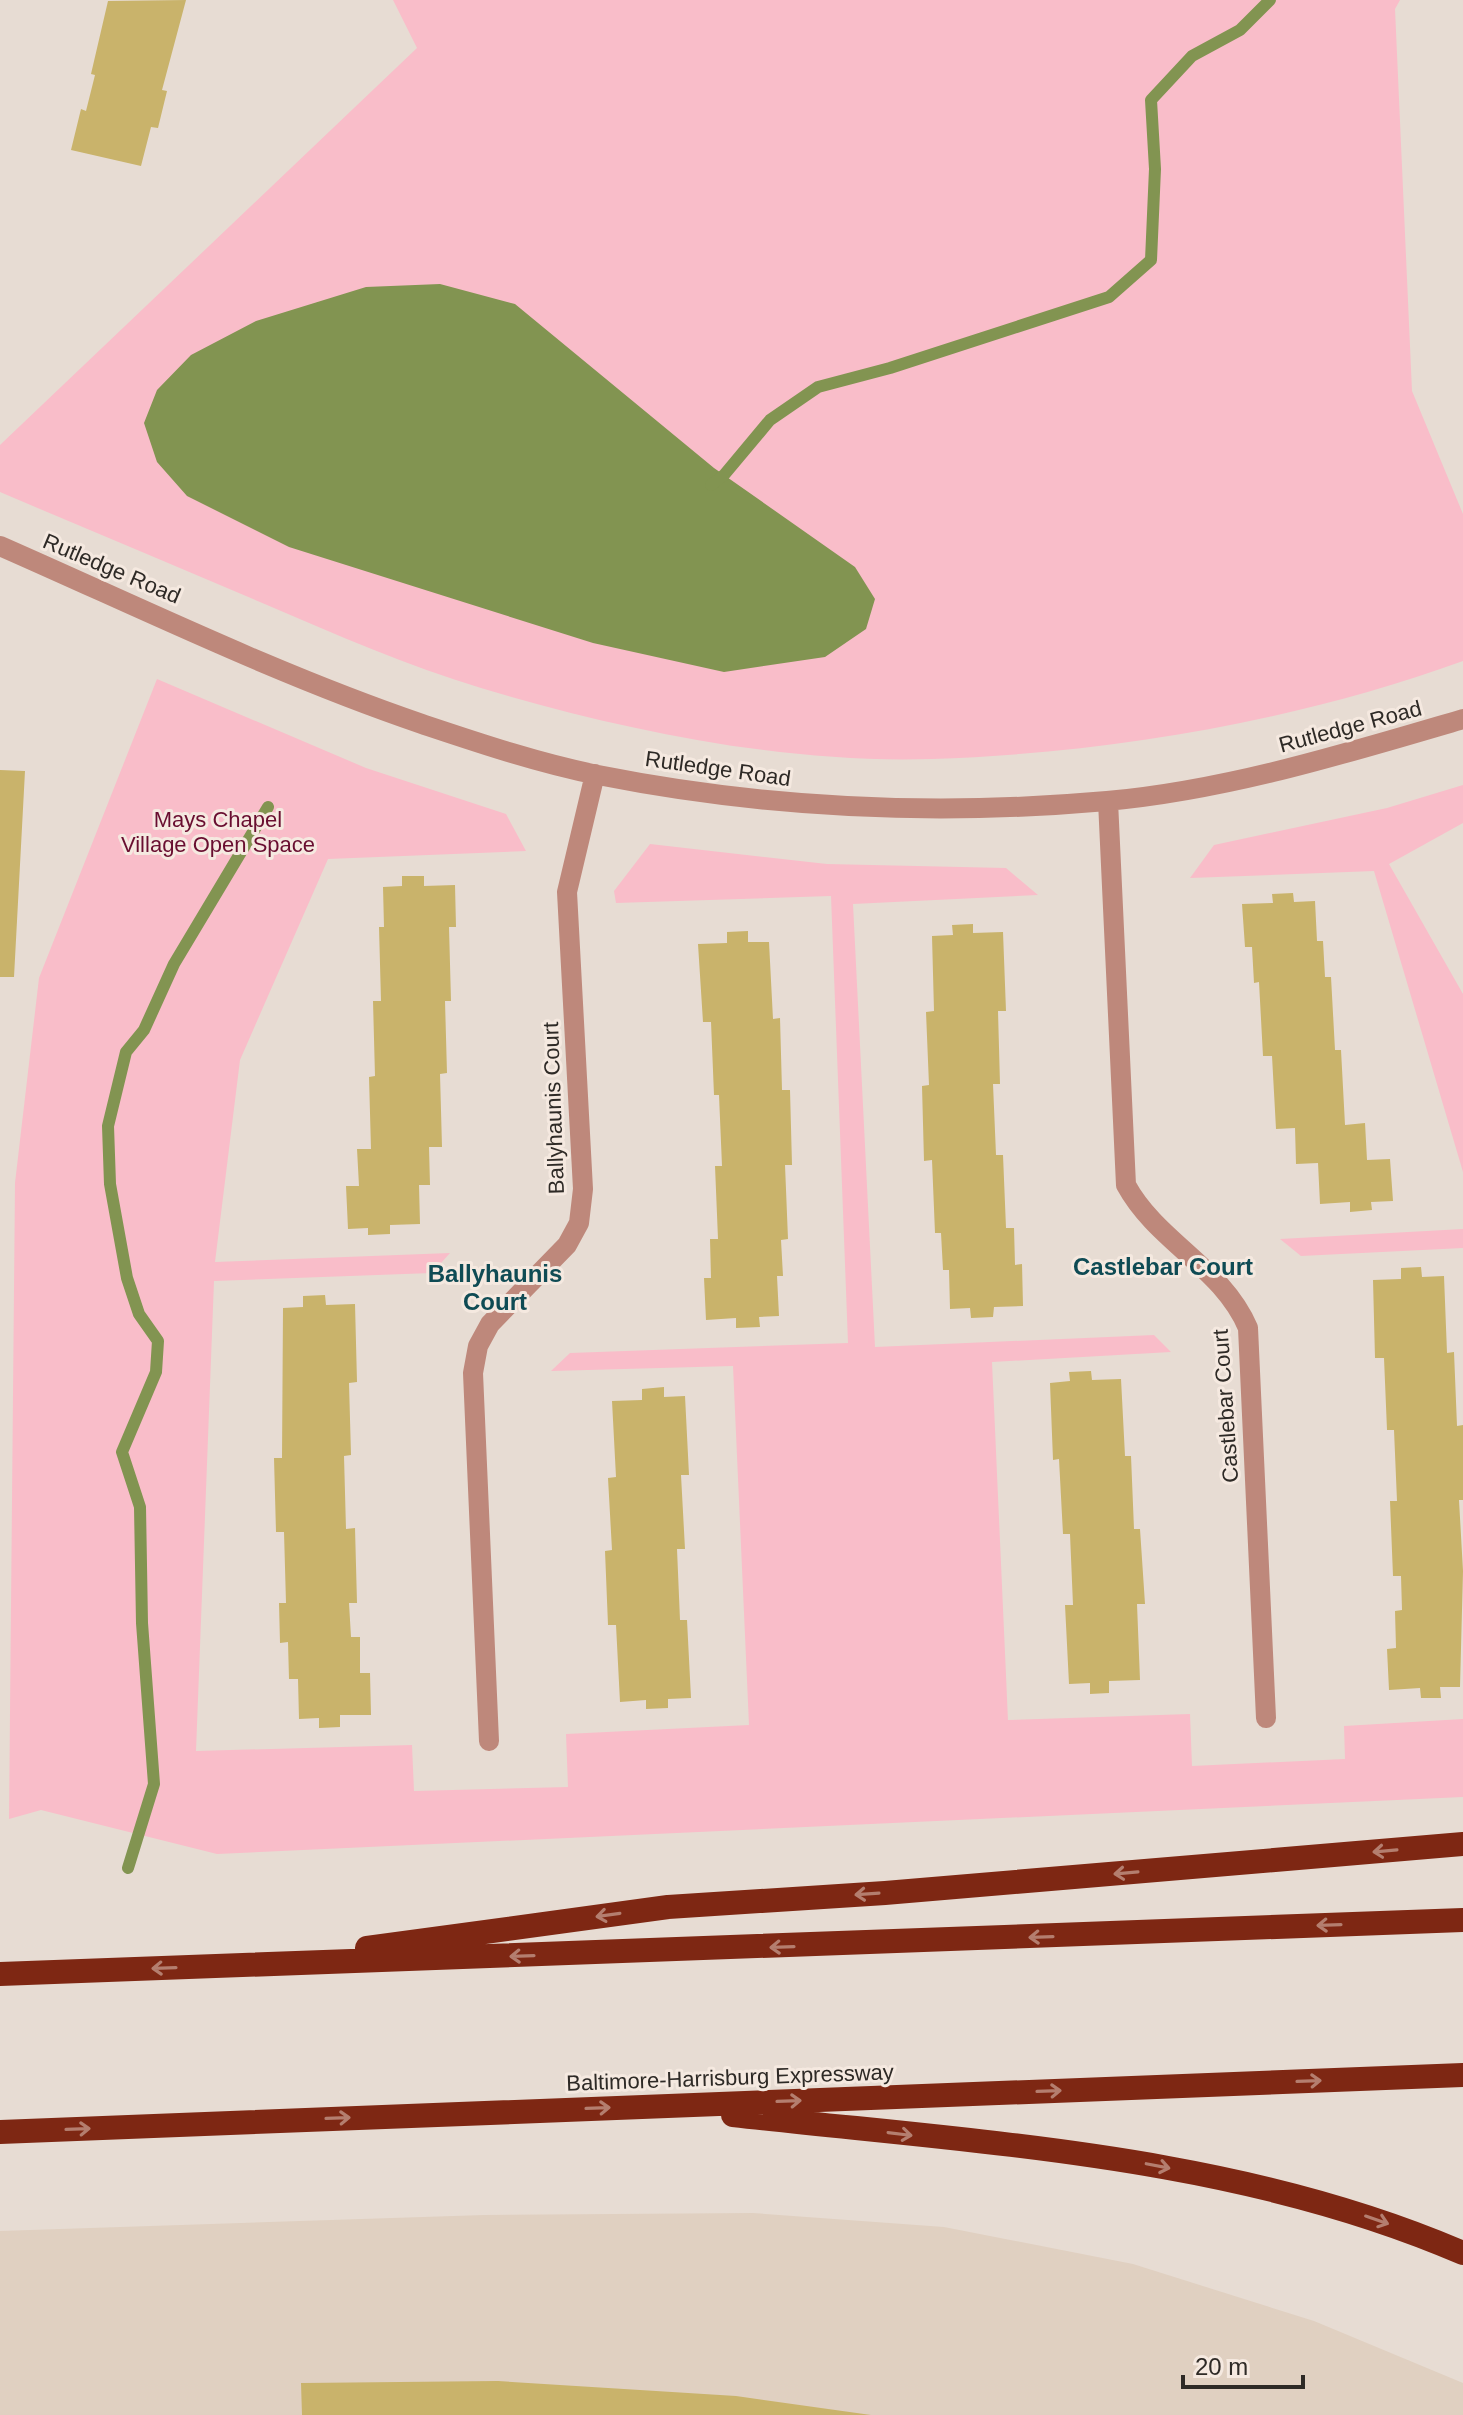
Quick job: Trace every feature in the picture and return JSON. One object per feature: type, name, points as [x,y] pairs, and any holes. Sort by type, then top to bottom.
[{"type":"highway","points":[[242,1965],[668,1907],[901,1892],[1463,1844]]},
{"type":"highway","points":[[0,1974],[662,1952],[1463,1920]]},
{"type":"highway","name":"Baltimore-Harrisburg Expressway","points":[[0,2132],[1463,2075]]},
{"type":"highway","points":[[656,2106],[1135,2162],[1338,2206],[1463,2253]]},
{"type":"street","name":"Rutledge Road","points":[[0,546],[348,697],[492,746],[595,774],[698,791],[813,804],[941,809],[1108,801],[1237,780],[1463,719]]},
{"type":"street","name":"Ballyhaunis Court","points":[[489,1741],[473,1373],[478,1346],[490,1324],[567,1245],[579,1223],[583,1189],[567,892],[595,774]]},
{"type":"street","name":"Castlebar Court","points":[[1108,801],[1126,1185],[1139,1208],[1224,1285],[1248,1328],[1266,1718]]},
{"type":"shaded area","points":[[440,284],[515,304],[714,468],[855,567],[875,599],[866,629],[825,657],[724,672],[593,643],[289,547],[187,496],[157,462],[144,423],[157,390],[191,355],[256,321],[366,287]]},
{"type":"shaded area","points":[[753,2213],[944,2227],[1133,2264],[1314,2321],[1463,2383],[1463,2415],[0,2415],[0,2231],[484,2215]]},
{"type":"green space","points":[[393,0],[1400,0],[1395,9],[1412,391],[1463,514],[1463,661],[1334,701],[1268,717],[1201,731],[1067,750],[999,756],[876,759],[762,750],[590,718],[454,679],[346,639],[0,492],[0,445],[417,48]]},
{"type":"green space","name":"Mays Chapel Village Open Space","points":[[157,679],[366,768],[506,814],[526,851],[328,859],[240,1060],[215,1262],[450,1253],[432,1273],[214,1281],[196,1751],[412,1745],[414,1791],[568,1787],[566,1734],[749,1725],[733,1366],[551,1371],[570,1353],[848,1343],[831,896],[616,903],[614,891],[650,844],[827,864],[1006,868],[1038,895],[853,904],[875,1347],[1154,1335],[1171,1352],[992,1362],[1008,1720],[1190,1714],[1192,1766],[1345,1759],[1344,1726],[1463,1719],[1463,1797],[217,1854],[41,1810],[9,1819],[15,1183],[39,978]]},
{"type":"green space","points":[[1463,785],[1463,823],[1389,864],[1463,994],[1463,1172],[1374,871],[1190,878],[1214,845],[1387,808]]},
{"type":"green space","points":[[1463,1229],[1463,1248],[1301,1256],[1280,1239]]},
{"type":"building","points":[[186,0],[162,90],[167,91],[158,128],[151,127],[141,166],[71,150],[81,109],[86,111],[95,75],[91,74],[108,1]]},
{"type":"building","points":[[0,770],[25,771],[14,977],[0,977]]},
{"type":"building","points":[[402,876],[424,876],[424,886],[455,885],[456,927],[449,927],[451,1001],[445,1001],[447,1073],[440,1074],[442,1147],[429,1147],[430,1185],[419,1185],[420,1224],[390,1225],[390,1234],[368,1235],[368,1228],[348,1229],[346,1186],[359,1186],[357,1149],[371,1149],[369,1077],[375,1076],[373,1001],[381,1001],[379,927],[384,927],[383,887],[402,886]]},
{"type":"building","points":[[1293,893],[1294,902],[1315,901],[1317,941],[1323,941],[1325,977],[1331,977],[1335,1050],[1341,1050],[1345,1125],[1365,1123],[1367,1160],[1390,1159],[1393,1201],[1371,1202],[1372,1210],[1350,1212],[1350,1202],[1320,1204],[1318,1163],[1296,1164],[1295,1128],[1276,1129],[1272,1056],[1263,1056],[1259,982],[1254,983],[1252,947],[1245,947],[1242,904],[1273,903],[1272,894]]},
{"type":"building","points":[[973,924],[973,933],[1003,932],[1006,1011],[998,1011],[1000,1084],[993,1084],[996,1155],[1003,1155],[1006,1228],[1014,1228],[1015,1265],[1022,1264],[1023,1306],[994,1307],[993,1317],[971,1318],[970,1308],[950,1309],[949,1270],[943,1270],[941,1233],[935,1233],[932,1160],[924,1161],[922,1086],[929,1085],[926,1012],[934,1011],[932,936],[953,935],[952,925]]},
{"type":"building","points":[[748,931],[748,942],[769,942],[773,1019],[780,1018],[782,1090],[790,1090],[792,1165],[785,1165],[788,1239],[781,1240],[783,1276],[777,1276],[779,1316],[759,1317],[760,1327],[736,1328],[736,1318],[706,1320],[704,1278],[711,1278],[710,1239],[718,1239],[715,1166],[722,1166],[719,1095],[714,1095],[711,1022],[703,1022],[698,944],[727,943],[727,932]]},
{"type":"building","points":[[1421,1267],[1422,1277],[1444,1276],[1447,1353],[1454,1352],[1457,1426],[1463,1425],[1463,1500],[1459,1500],[1463,1571],[1460,1687],[1440,1687],[1441,1698],[1421,1698],[1420,1688],[1389,1690],[1387,1649],[1396,1648],[1395,1611],[1402,1610],[1401,1576],[1393,1576],[1390,1501],[1397,1501],[1394,1430],[1387,1430],[1384,1358],[1375,1358],[1373,1280],[1401,1279],[1401,1268]]},
{"type":"building","points":[[325,1295],[326,1305],[355,1304],[357,1382],[349,1383],[351,1455],[344,1456],[346,1529],[355,1528],[357,1603],[349,1603],[351,1637],[360,1637],[360,1673],[370,1673],[371,1715],[340,1715],[340,1727],[319,1728],[319,1718],[299,1719],[298,1679],[289,1679],[288,1642],[280,1643],[279,1603],[286,1603],[284,1532],[276,1532],[274,1458],[282,1458],[283,1308],[303,1307],[303,1296]]},
{"type":"building","points":[[1091,1371],[1092,1380],[1121,1379],[1125,1456],[1131,1456],[1134,1529],[1140,1529],[1145,1604],[1137,1604],[1140,1680],[1109,1681],[1109,1693],[1090,1694],[1090,1683],[1069,1684],[1065,1605],[1073,1605],[1070,1534],[1063,1534],[1059,1459],[1053,1460],[1050,1383],[1070,1381],[1069,1372]]},
{"type":"building","points":[[664,1387],[664,1397],[685,1396],[689,1475],[681,1475],[685,1549],[677,1549],[680,1620],[687,1620],[691,1698],[668,1699],[668,1708],[646,1709],[646,1700],[620,1702],[616,1625],[608,1625],[605,1551],[612,1550],[608,1478],[616,1477],[612,1401],[642,1400],[642,1389]]},
{"type":"building","points":[[498,2381],[736,2396],[871,2415],[302,2415],[301,2383]]},
{"type":"waterway","points":[[711,485],[724,475],[770,420],[818,387],[890,368],[1109,297],[1151,260],[1155,169],[1151,100],[1192,56],[1240,30],[1270,0]]},
{"type":"waterway","points":[[128,1868],[154,1784],[142,1623],[140,1507],[122,1452],[156,1372],[158,1341],[139,1314],[127,1278],[110,1184],[108,1126],[126,1052],[144,1030],[174,964],[268,807]]},
{"type":"district","name":"Castlebar Court","points":[[1163,1267]]},
{"type":"district","name":"Ballyhaunis Court","points":[[495,1288]]}]
